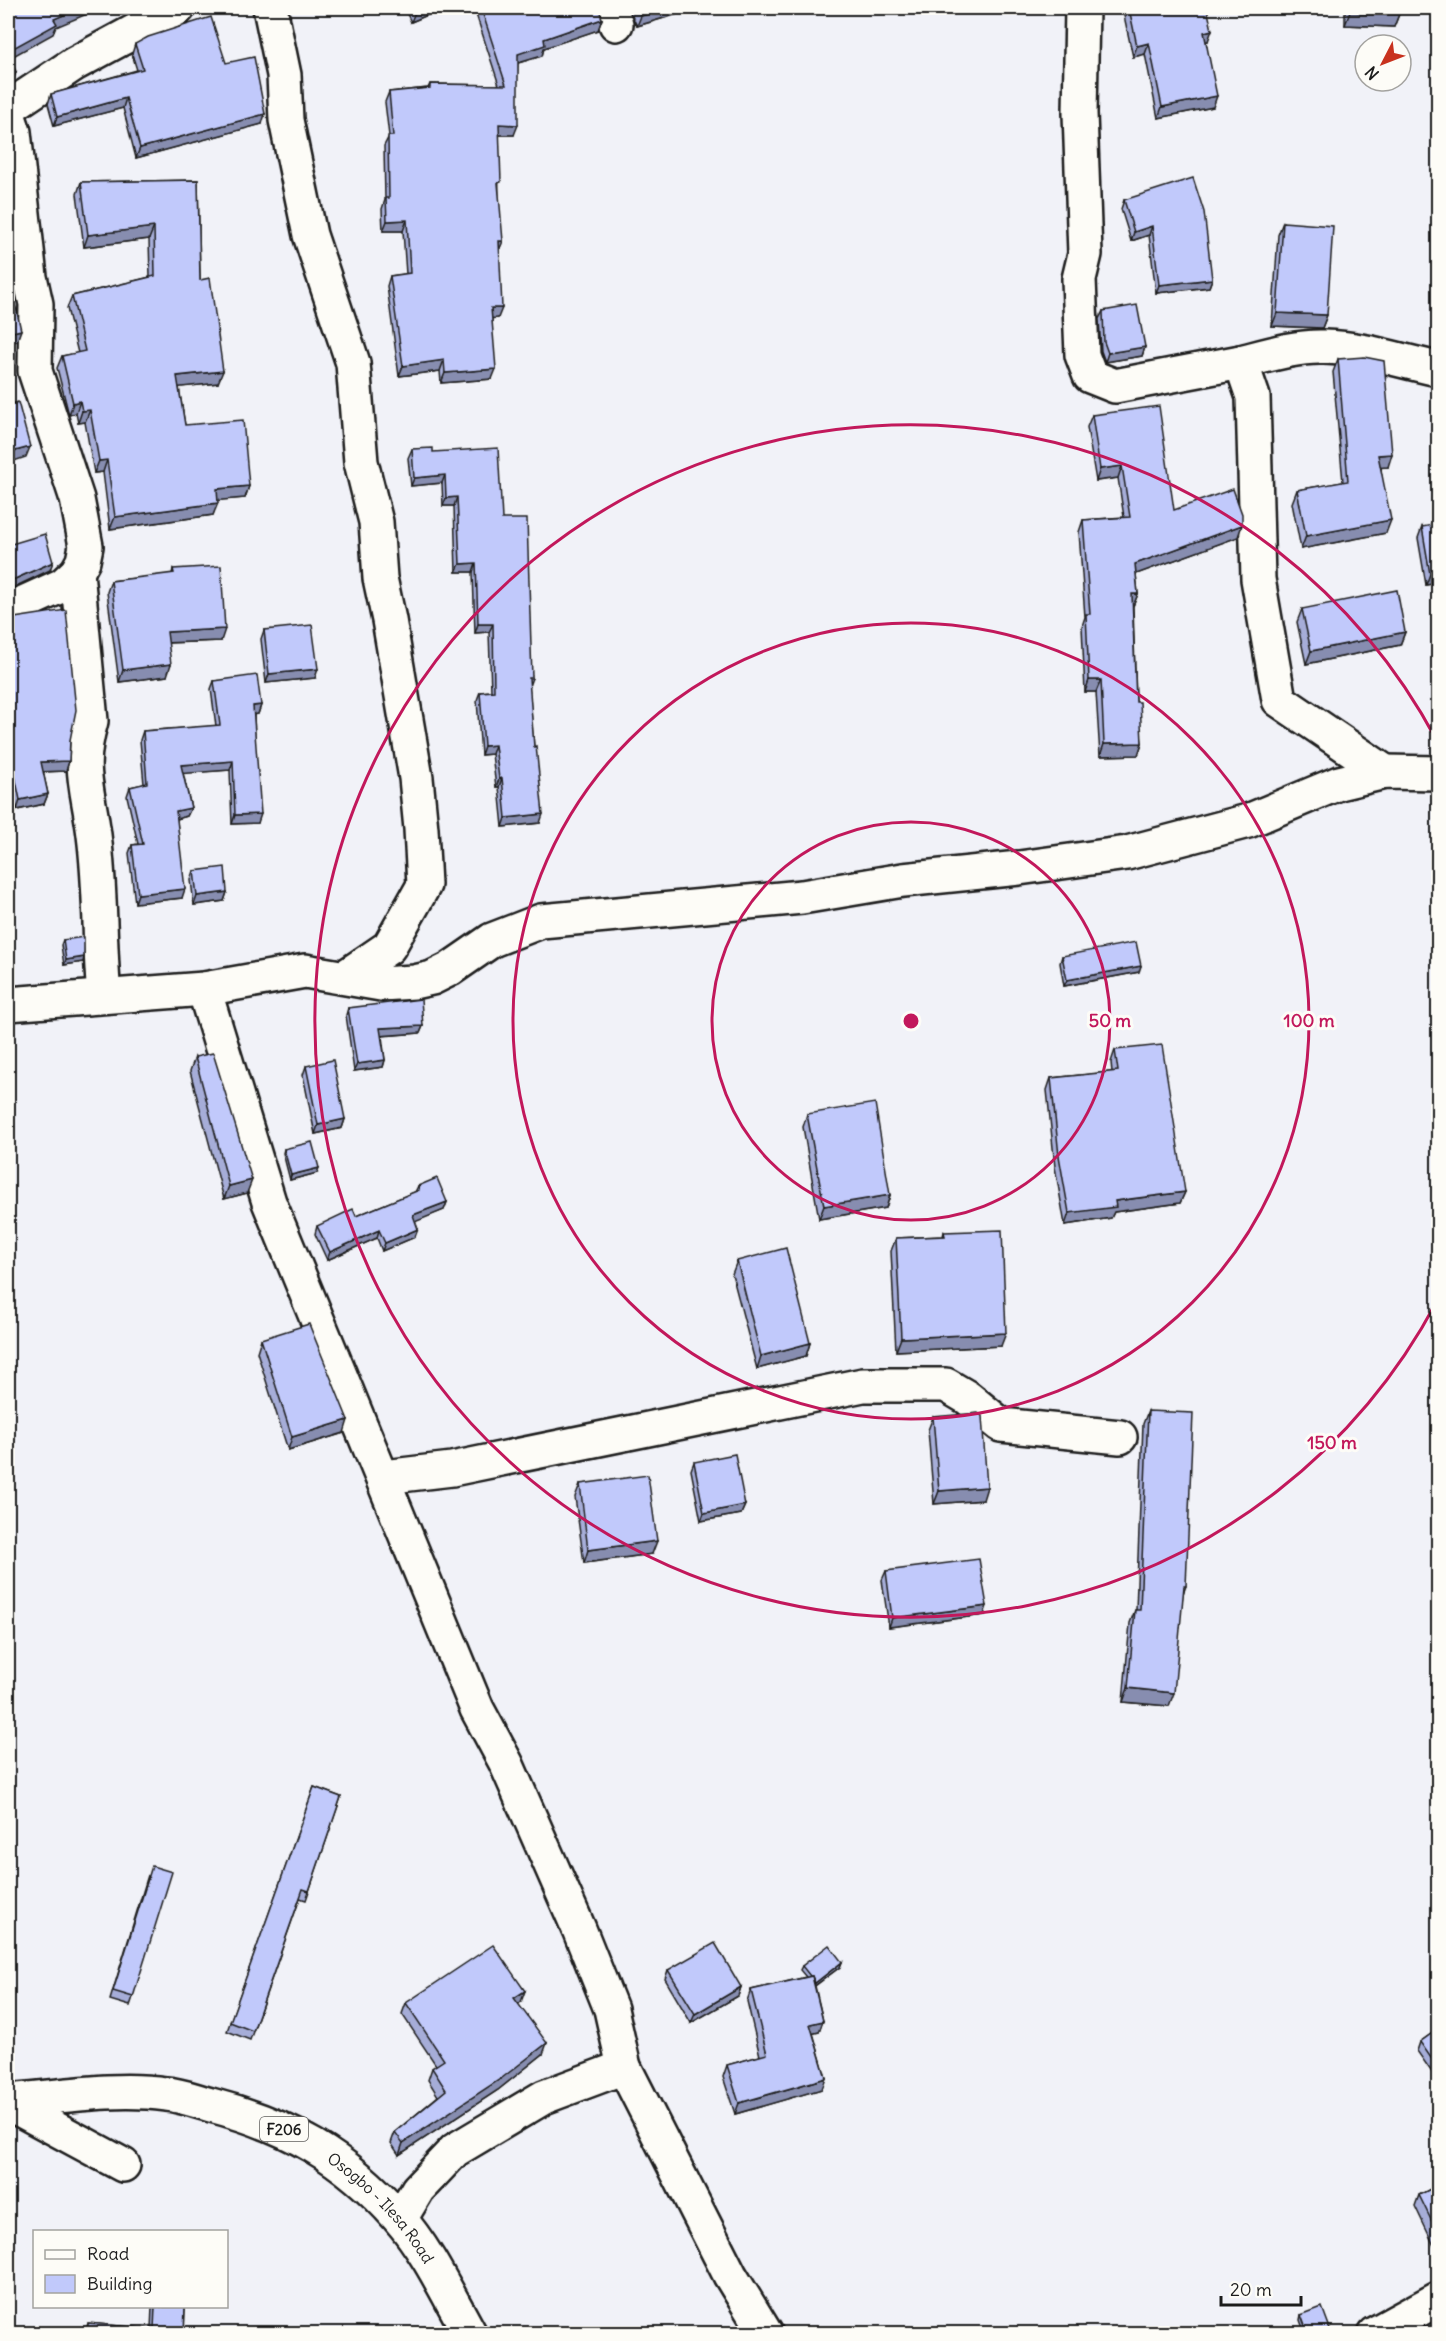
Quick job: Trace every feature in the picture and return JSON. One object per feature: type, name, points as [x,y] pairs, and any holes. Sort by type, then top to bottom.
[{"type":"street","points":[[8,103],[17,102],[75,64],[178,8]]},
{"type":"street","points":[[270,8],[284,75],[286,120],[310,235],[353,363],[361,462],[376,522],[380,578],[390,620],[416,778],[421,829],[424,885],[389,947],[345,977]]},
{"type":"street","points":[[1082,8],[1080,113],[1085,254],[1079,279],[1082,355],[1090,376],[1115,386],[1241,363],[1277,352],[1322,347],[1356,350],[1438,369]]},
{"type":"street","points":[[8,114],[14,132],[30,277],[36,304],[35,371],[77,500],[86,546],[83,561],[77,572],[63,585],[8,610]]},
{"type":"street","points":[[1241,363],[1253,397],[1258,579],[1279,700],[1384,772]]},
{"type":"street","points":[[77,572],[91,721],[85,741],[82,773],[94,836],[104,996]]},
{"type":"street","points":[[8,1004],[204,988],[305,971],[381,984],[432,978],[450,969],[492,940],[541,921],[802,897],[903,880],[1019,868],[1127,853],[1248,820],[1339,783],[1384,772],[1438,773]]},
{"type":"street","points":[[204,988],[269,1202],[384,1477],[477,1709],[506,1763],[579,1929],[611,2009],[624,2067],[730,2275],[766,2334]]},
{"type":"street","points":[[384,1477],[452,1469],[863,1385],[946,1385],[968,1398],[1001,1425],[1120,1437]]},
{"type":"street","points":[[400,2219],[418,2189],[455,2150],[544,2097],[624,2067]]},
{"type":"street","name":"Osogbo - Ilesa Road","points":[[8,2102],[123,2093],[167,2094],[255,2116],[302,2138],[342,2164],[400,2219],[437,2274],[470,2334]]},
{"type":"street","points":[[8,2102],[123,2165]]},
{"type":"street","points":[[1374,2334],[1438,2299]]},
{"type":"building","points":[[8,8],[80,8],[54,19],[57,24],[8,51]]},
{"type":"building","points":[[481,8],[599,8],[602,19],[544,39],[545,45],[518,54],[518,125],[499,124],[501,182],[498,183],[503,241],[499,241],[502,308],[491,308],[496,369],[445,373],[444,360],[403,366],[390,276],[410,273],[407,220],[387,221],[388,136],[393,136],[389,92],[430,88],[430,84],[506,85]]},
{"type":"building","points":[[637,8],[668,8],[641,16]]},
{"type":"building","points":[[1129,8],[1207,8],[1212,30],[1204,32],[1217,96],[1162,107],[1149,43],[1137,46]]},
{"type":"building","points":[[1350,8],[1399,8],[1399,14],[1350,12]]},
{"type":"building","points":[[211,17],[226,63],[254,57],[265,114],[140,148],[126,98],[57,117],[51,94],[143,69],[135,44],[148,37]]},
{"type":"building","points":[[8,54],[16,72],[8,76]]},
{"type":"building","points":[[1193,178],[1204,212],[1212,279],[1159,285],[1152,226],[1134,232],[1124,200]]},
{"type":"building","points":[[198,180],[200,280],[210,278],[223,371],[177,376],[185,425],[243,420],[249,486],[217,489],[218,503],[115,517],[107,460],[99,461],[90,410],[82,411],[80,401],[73,403],[62,356],[85,351],[72,296],[155,276],[154,227],[88,235],[81,182]]},
{"type":"building","points":[[1283,222],[1333,226],[1327,315],[1277,313]]},
{"type":"building","points":[[12,291],[21,330],[8,333],[8,292]]},
{"type":"building","points":[[1137,305],[1145,347],[1108,353],[1104,342],[1103,311]]},
{"type":"building","points":[[1364,357],[1384,361],[1392,454],[1378,455],[1391,520],[1306,536],[1297,490],[1348,481],[1338,359]]},
{"type":"building","points":[[8,383],[12,404],[18,402],[30,447],[8,453]]},
{"type":"building","points":[[1159,406],[1174,510],[1233,489],[1242,514],[1242,525],[1135,564],[1138,594],[1132,594],[1136,702],[1140,702],[1142,743],[1104,744],[1101,680],[1089,680],[1086,614],[1090,614],[1083,520],[1130,517],[1122,466],[1100,469],[1092,415]]},
{"type":"building","points":[[433,448],[433,452],[498,448],[502,519],[527,519],[532,678],[529,678],[534,747],[536,746],[543,814],[506,818],[502,778],[499,779],[495,745],[484,746],[480,692],[494,691],[493,624],[478,624],[476,563],[460,564],[457,497],[446,498],[445,475],[414,478],[412,449]]},
{"type":"building","points":[[1438,524],[1438,572],[1430,574],[1422,527]]},
{"type":"building","points":[[45,534],[53,562],[8,582],[8,545]]},
{"type":"building","points":[[221,566],[225,629],[167,632],[171,664],[123,670],[111,581],[174,573],[173,569]]},
{"type":"building","points":[[1397,590],[1405,632],[1311,651],[1302,609]]},
{"type":"building","points":[[66,610],[76,710],[70,740],[69,761],[41,762],[48,794],[20,800],[8,742],[8,619]]},
{"type":"building","points":[[312,625],[318,669],[269,674],[264,630]]},
{"type":"building","points":[[257,675],[261,705],[253,706],[261,814],[235,815],[233,761],[181,765],[191,808],[176,811],[185,889],[138,894],[132,845],[143,844],[130,787],[147,783],[143,731],[220,725],[214,681]]},
{"type":"building","points":[[225,867],[227,892],[197,896],[194,871]]},
{"type":"building","points":[[84,937],[84,957],[66,960],[63,940]]},
{"type":"building","points":[[1136,942],[1141,966],[1067,980],[1062,956]]},
{"type":"building","points":[[421,999],[423,1026],[380,1028],[385,1060],[357,1064],[348,1008]]},
{"type":"building","points":[[1162,1045],[1185,1192],[1115,1201],[1116,1207],[1069,1213],[1059,1156],[1051,1078],[1118,1071],[1115,1050]]},
{"type":"building","points":[[213,1053],[252,1180],[229,1186],[195,1057]]},
{"type":"building","points":[[333,1060],[345,1119],[318,1125],[306,1066]]},
{"type":"building","points":[[875,1103],[890,1195],[824,1206],[807,1114]]},
{"type":"building","points":[[312,1142],[319,1168],[291,1175],[284,1149]]},
{"type":"building","points":[[437,1178],[447,1202],[413,1215],[418,1229],[385,1243],[379,1230],[330,1252],[317,1226],[353,1209],[356,1216],[419,1190],[418,1186]]},
{"type":"building","points":[[1002,1230],[1006,1333],[901,1338],[896,1238],[945,1236],[944,1232]]},
{"type":"building","points":[[786,1248],[810,1343],[761,1356],[737,1261]]},
{"type":"building","points":[[309,1324],[348,1420],[292,1437],[261,1339]]},
{"type":"building","points":[[1148,1411],[1193,1413],[1186,1586],[1184,1586],[1174,1693],[1128,1688],[1135,1610],[1140,1610]]},
{"type":"building","points":[[978,1413],[982,1416],[987,1487],[939,1491],[933,1417]]},
{"type":"building","points":[[735,1454],[745,1505],[704,1513],[694,1462]]},
{"type":"building","points":[[648,1475],[657,1541],[588,1550],[580,1484]]},
{"type":"building","points":[[979,1559],[987,1606],[892,1618],[886,1571]]},
{"type":"building","points":[[314,1787],[341,1797],[309,1891],[303,1889],[253,2031],[230,2022]]},
{"type":"building","points":[[152,1866],[172,1872],[133,1997],[113,1991]]},
{"type":"building","points":[[715,1943],[741,1987],[695,2014],[668,1970]]},
{"type":"building","points":[[493,1945],[525,1991],[514,1998],[547,2043],[502,2078],[403,2143],[395,2132],[446,2090],[432,2068],[444,2060],[406,2003]]},
{"type":"building","points":[[829,1945],[842,1962],[815,1983],[812,1976],[802,1966]]},
{"type":"building","points":[[812,1976],[823,2021],[810,2024],[826,2078],[739,2103],[727,2065],[767,2054],[751,1990]]},
{"type":"building","points":[[1438,2029],[1438,2068],[1420,2042]]},
{"type":"building","points":[[1438,2185],[1438,2234],[1419,2195]]},
{"type":"building","points":[[1322,2307],[1332,2334],[1308,2334],[1301,2315]]},
{"type":"building","points":[[155,2308],[185,2308],[184,2334],[88,2334],[88,2323],[154,2329]]}]
